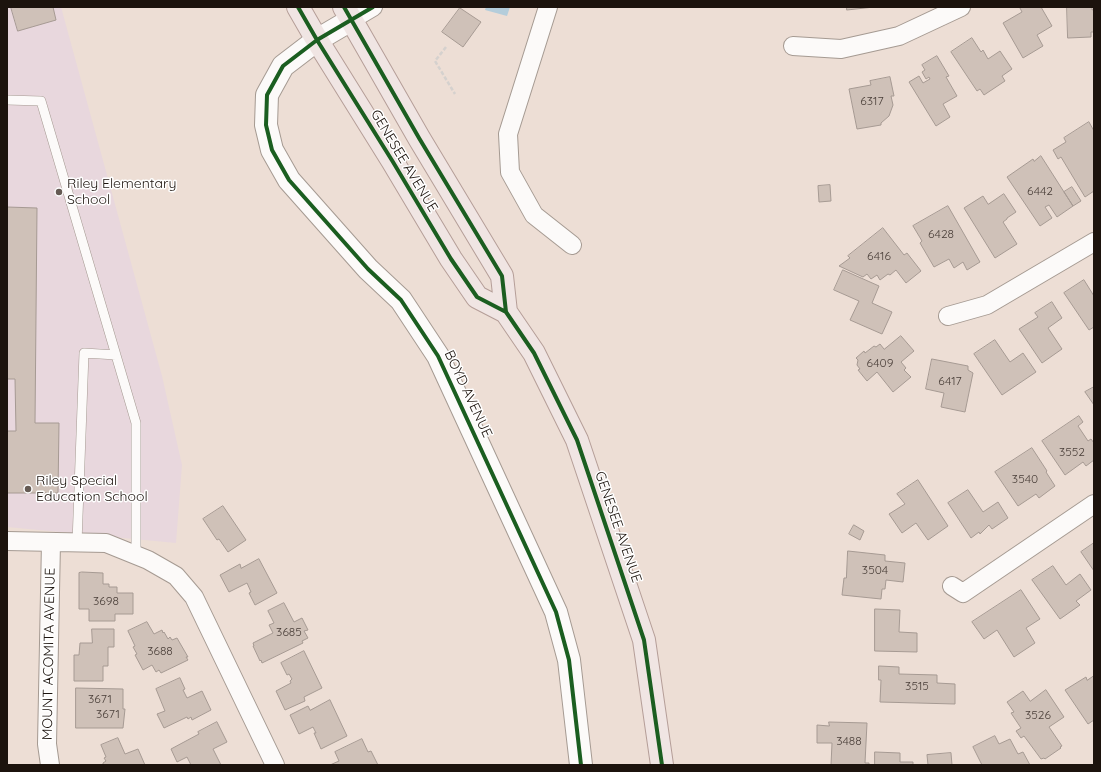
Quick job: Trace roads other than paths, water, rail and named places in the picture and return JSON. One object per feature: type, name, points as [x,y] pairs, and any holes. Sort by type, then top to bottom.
[{"type":"main road","name":"GENESEE AVENUE","points":[[298,7],[451,259],[477,297],[506,312]]},
{"type":"main road","name":"GENESEE AVENUE","points":[[347,14],[502,276],[506,312],[534,353],[578,440],[644,640],[662,765]]},
{"type":"street","name":"BOYD AVENUE","points":[[373,7],[347,14],[317,40],[283,66],[267,95],[266,125],[272,150],[289,180],[368,269],[401,300],[438,356],[556,612],[569,660],[581,765]]},
{"type":"street","points":[[548,7],[508,134],[510,172],[534,215],[572,245]]},
{"type":"street","points":[[793,46],[841,49],[899,36],[961,7]]},
{"type":"street","points":[[948,316],[987,305],[1094,242]]},
{"type":"street","points":[[952,586],[963,593],[1094,504]]},
{"type":"street","points":[[7,541],[106,543],[142,558],[176,576],[194,597],[275,765]]},
{"type":"street","name":"MOUNT ACOMITA AVENUE","points":[[50,542],[47,744],[50,765]]},
{"type":"lane","points":[[7,100],[41,101],[136,423],[142,558]]},
{"type":"lane","points":[[77,543],[84,353],[116,356]]},
{"type":"water","points":[[486,7],[510,7],[507,16],[485,10]]},
{"type":"place","name":"Riley Elementary School","points":[[59,192]]},
{"type":"place","name":"Riley Special Education School","points":[[28,489]]}]
